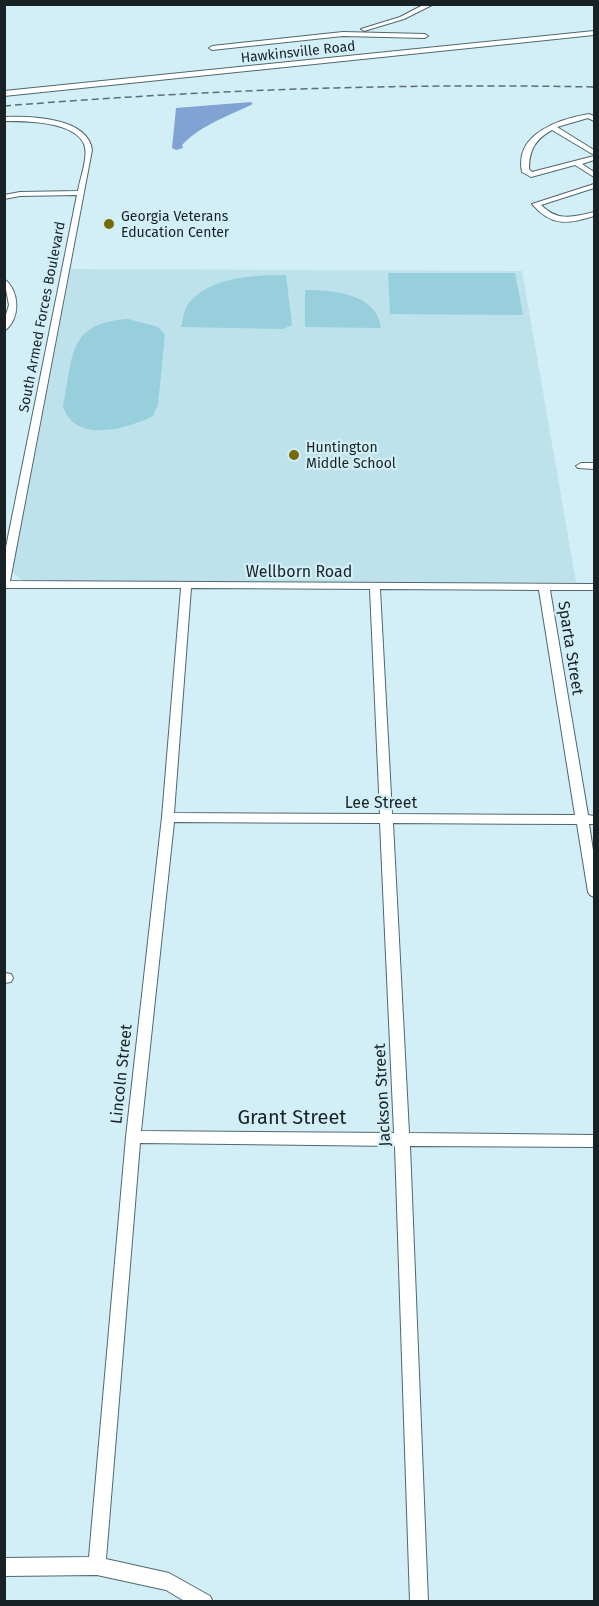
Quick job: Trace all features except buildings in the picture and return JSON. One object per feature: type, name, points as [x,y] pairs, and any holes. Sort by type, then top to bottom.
[{"type":"main road","name":"Hawkinsville Road","points":[[4,94],[594,33]]},
{"type":"main road","points":[[503,43],[594,39]]},
{"type":"street","points":[[343,34],[390,22],[431,4]]},
{"type":"street","points":[[212,48],[343,34],[425,36]]},
{"type":"street","points":[[594,119],[589,116],[579,118],[552,128],[529,144],[524,156],[525,170],[531,175],[594,158]]},
{"type":"street","name":"South Armed Forces Boulevard","points":[[4,119],[47,121],[63,126],[81,136],[87,144],[88,158],[4,585]]},
{"type":"street","points":[[552,128],[594,153]]},
{"type":"street","points":[[576,163],[594,175]]},
{"type":"street","points":[[594,186],[536,204],[558,220],[565,222],[594,214]]},
{"type":"street","points":[[4,197],[21,194],[80,193]]},
{"type":"street","points":[[4,281],[11,291],[13,307],[4,329]]},
{"type":"street","points":[[581,466],[594,466]]},
{"type":"street","name":"Wellborn Road","points":[[4,585],[594,586]]},
{"type":"street","name":"Lincoln Street","points":[[97,1566],[133,1137],[168,817],[186,586]]},
{"type":"street","name":"Jackson Street","points":[[375,586],[402,1139],[419,1602]]},
{"type":"street","name":"Sparta Street","points":[[544,586],[589,820],[594,892]]},
{"type":"street","name":"Lee Street","points":[[168,817],[589,820]]},
{"type":"street","name":"Grant Street","points":[[133,1137],[594,1141]]},
{"type":"street","points":[[4,1567],[97,1566],[169,1582],[204,1602]]},
{"type":"shaded area","points":[[251,102],[253,104],[215,121],[189,138],[182,145],[183,148],[176,150],[172,148],[176,108]]},
{"type":"shaded area","name":"Huntington Middle School","points":[[71,269],[522,271],[576,582],[27,583],[12,571]]},
{"type":"shaded area","points":[[388,273],[515,273],[523,315],[390,314]]},
{"type":"shaded area","points":[[286,275],[292,325],[283,329],[181,327],[188,304],[208,288],[233,279]]},
{"type":"shaded area","points":[[305,290],[340,293],[362,301],[378,316],[381,328],[305,327]]},
{"type":"shaded area","points":[[128,319],[158,327],[165,334],[158,405],[153,416],[130,425],[103,430],[78,426],[69,418],[63,406],[76,345],[93,327]]},
{"type":"railway","points":[[4,106],[299,89],[446,86],[594,87]]},
{"type":"place","name":"Georgia Veterans Education Center","points":[[109,224]]},
{"type":"place","name":"Huntington Middle School","points":[[294,455]]}]
